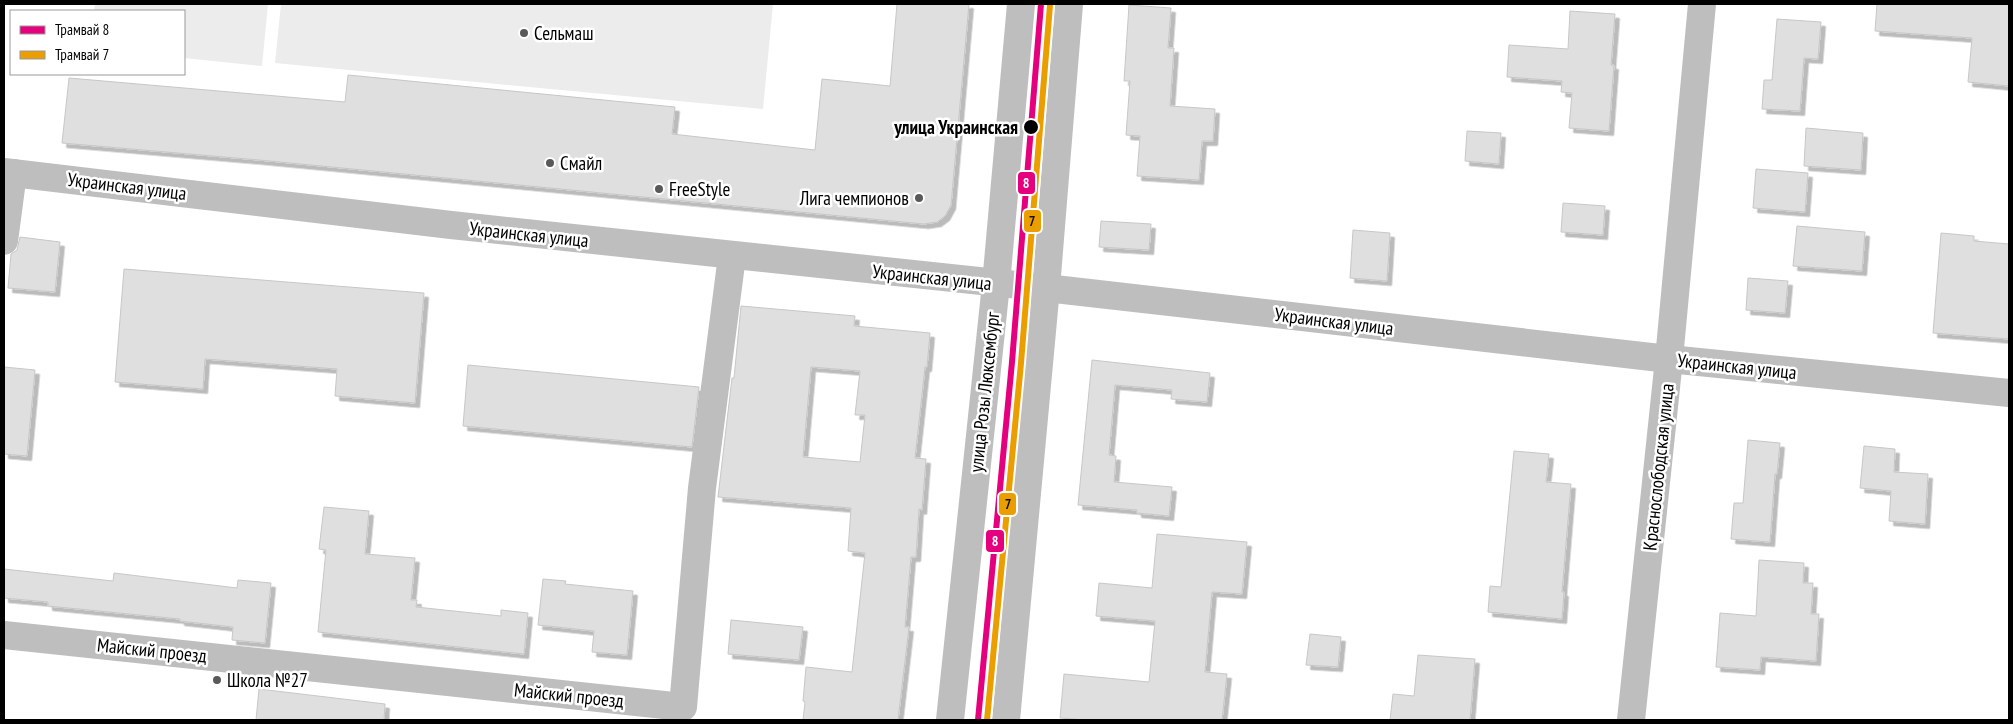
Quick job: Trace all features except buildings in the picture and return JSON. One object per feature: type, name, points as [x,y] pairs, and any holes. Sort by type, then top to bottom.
[{"type":"street","name":"улица Розы Люксембург","points":[[950,720],[996,284],[1021,4]]},
{"type":"street","points":[[1006,720],[1046,288],[1069,4]]},
{"type":"street","name":"Краснослободская улица","points":[[1631,720],[1669,359],[1702,4]]},
{"type":"street","name":"Украинская улица","points":[[8,172],[732,256],[1046,288],[1669,359],[2009,393]]},
{"type":"street","points":[[4,241],[8,172]]},
{"type":"street","name":"Майский проезд","points":[[4,635],[683,707],[702,488],[732,256]]},
{"type":"shaded area","points":[[95,4],[268,4],[262,66],[185,58],[185,10],[94,10]]},
{"type":"shaded area","name":"Сельмаш","points":[[281,4],[773,4],[763,109],[275,63]]},
{"type":"tram line","name":"8","points":[[978,720],[1012,362],[1041,4]]},
{"type":"tram line","name":"7","points":[[987,720],[1021,363],[1050,5]]},
{"type":"place","name":"Сельмаш","points":[[524,33]]},
{"type":"place","name":"улица Украинская","points":[[1031,127]]},
{"type":"place","name":"Смайл","points":[[550,163]]},
{"type":"place","name":"FreeStyle","points":[[659,189]]},
{"type":"place","name":"Лига чемпионов","points":[[919,198]]},
{"type":"place","name":"Школа №27","points":[[217,680]]}]
